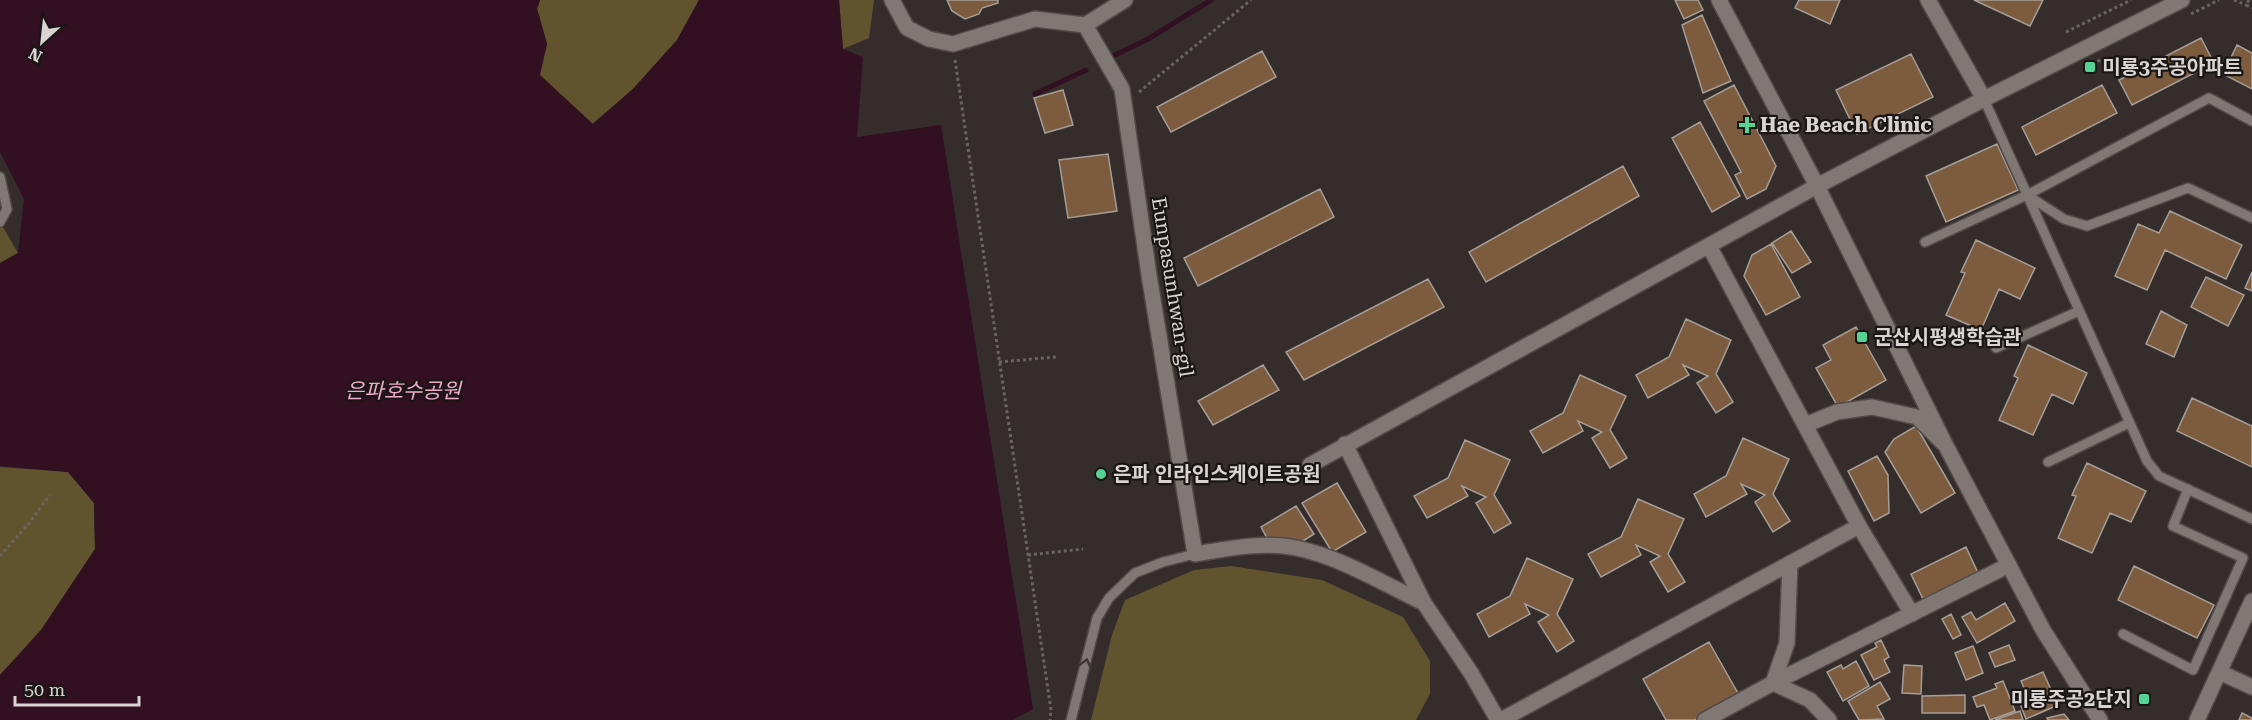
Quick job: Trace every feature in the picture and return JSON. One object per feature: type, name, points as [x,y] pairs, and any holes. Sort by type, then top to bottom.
[{"type":"street","points":[[892,0],[907,28],[929,39],[953,44],[1035,19],[1085,25],[1125,0]]},
{"type":"street","points":[[1719,0],[1816,186],[1946,446],[2043,630],[2100,720]]},
{"type":"street","points":[[1928,0],[1984,99]]},
{"type":"street","points":[[1310,465],[1816,186],[2182,0]]},
{"type":"street","name":"Eunpasunhwan-gil","points":[[1085,25],[1122,89],[1149,275],[1195,554]]},
{"type":"street","points":[[1709,246],[1859,526],[1912,614]]},
{"type":"street","points":[[1805,425],[1837,412],[1872,406],[1917,417],[1946,446]]},
{"type":"street","points":[[1345,444],[1424,603],[1471,672],[1499,720],[1859,526]]},
{"type":"street","points":[[1195,554],[1265,546],[1296,548],[1341,563],[1424,603]]},
{"type":"street","points":[[1773,683],[1787,643],[1790,563]]},
{"type":"street","points":[[1705,720],[1773,683],[2009,565]]},
{"type":"street","points":[[2197,720],[2250,610]]},
{"type":"street","points":[[2219,672],[2252,687]]},
{"type":"street","points":[[1773,683],[1810,700],[1829,720]]},
{"type":"lane","points":[[1925,242],[2027,195],[2209,98],[2252,121]]},
{"type":"lane","points":[[1984,99],[2147,461],[2159,476],[2252,519]]},
{"type":"lane","points":[[0,177],[8,209],[0,222]]},
{"type":"lane","points":[[2027,195],[2064,219],[2087,226],[2188,188],[2252,219]]},
{"type":"lane","points":[[1996,348],[2079,311]]},
{"type":"lane","points":[[2048,462],[2129,423]]},
{"type":"lane","points":[[2123,634],[2193,669],[2243,558],[2173,526],[2188,489]]},
{"type":"lane","points":[[1071,720],[1097,618],[1109,598],[1135,573],[1163,562],[1195,554]]},
{"type":"path","points":[[1125,104],[1251,0]]},
{"type":"path","points":[[2066,33],[2131,0]]},
{"type":"path","points":[[2234,0],[2252,8]]},
{"type":"path","points":[[2246,5],[2249,0]]},
{"type":"path","points":[[953,44],[1051,710],[1050,720]]},
{"type":"path","points":[[999,362],[1056,357]]},
{"type":"path","points":[[0,556],[50,495]]},
{"type":"path","points":[[1028,555],[1083,549]]},
{"type":"shaded area","points":[[540,0],[699,0],[677,40],[633,89],[592,124],[539,75],[547,44],[537,8]]},
{"type":"shaded area","points":[[839,0],[874,0],[869,38],[843,49]]},
{"type":"shaded area","points":[[0,222],[18,253],[0,263]]},
{"type":"shaded area","points":[[0,467],[68,472],[94,503],[95,549],[41,630],[0,675]]},
{"type":"shaded area","points":[[1231,566],[1322,580],[1403,617],[1430,661],[1430,694],[1416,720],[1091,720],[1112,635],[1125,600],[1194,570]]},
{"type":"water","name":"은파호수공원","points":[[0,0],[540,0],[537,9],[547,44],[540,75],[593,124],[633,89],[677,40],[699,0],[839,0],[843,49],[863,57],[857,137],[941,125],[1033,709],[1013,720],[0,720],[0,675],[41,630],[95,549],[94,503],[68,472],[0,466],[0,263],[18,253],[24,199],[0,152]]},
{"type":"building","points":[[947,0],[998,0],[998,3],[982,8],[979,14],[965,19],[952,11]]},
{"type":"building","points":[[1675,0],[1698,0],[1703,10],[1684,19]]},
{"type":"building","points":[[1799,0],[1840,0],[1830,24],[1795,8]]},
{"type":"building","points":[[1974,0],[2043,0],[2030,26]]},
{"type":"building","points":[[1702,15],[1731,81],[1703,93],[1682,25]]},
{"type":"building","points":[[2201,38],[2214,63],[2132,105],[2119,80]]},
{"type":"building","points":[[2237,45],[2252,53],[2252,89],[2223,74]]},
{"type":"building","points":[[1262,51],[1276,77],[1171,132],[1157,107]]},
{"type":"building","points":[[1911,54],[1933,97],[1857,134],[1836,90]]},
{"type":"building","points":[[1734,85],[1776,166],[1766,189],[1747,199],[1735,175],[1741,172],[1704,101]]},
{"type":"building","points":[[2102,85],[2117,113],[2036,155],[2022,127]]},
{"type":"building","points":[[1063,90],[1073,125],[1045,133],[1034,98]]},
{"type":"building","points":[[1700,122],[1740,196],[1712,212],[1672,138]]},
{"type":"building","points":[[1997,144],[2018,190],[1946,222],[1926,176]]},
{"type":"building","points":[[1108,154],[1117,211],[1068,218],[1059,160]]},
{"type":"building","points":[[1623,166],[1639,196],[1486,282],[1469,252]]},
{"type":"building","points":[[1320,189],[1334,217],[1198,286],[1184,258]]},
{"type":"building","points":[[2170,211],[2242,245],[2226,279],[2165,250],[2147,290],[2115,276],[2138,224],[2159,233]]},
{"type":"building","points":[[1791,231],[1811,262],[1792,273],[1772,243]]},
{"type":"building","points":[[1976,240],[2035,268],[2020,299],[1999,289],[1981,330],[1946,315],[1965,273],[1961,272]]},
{"type":"building","points":[[1771,244],[1800,297],[1766,315],[1744,276],[1752,255]]},
{"type":"building","points":[[2252,272],[2252,291],[2245,288]]},
{"type":"building","points":[[2206,277],[2244,295],[2228,326],[2191,307]]},
{"type":"building","points":[[1428,279],[1444,307],[1304,380],[1286,352]]},
{"type":"building","points":[[2161,311],[2187,325],[2174,357],[2146,344]]},
{"type":"building","points":[[1686,319],[1731,340],[1716,374],[1733,402],[1716,413],[1697,383],[1708,376],[1683,365],[1689,375],[1648,398],[1636,375],[1669,357]]},
{"type":"building","points":[[1856,327],[1886,380],[1838,407],[1816,368],[1831,360],[1823,345]]},
{"type":"building","points":[[2028,345],[2087,373],[2073,404],[2052,394],[2033,435],[1999,420],[2018,378],[2014,376]]},
{"type":"building","points":[[1263,365],[1279,390],[1213,425],[1198,401]]},
{"type":"building","points":[[1580,375],[1626,396],[1610,430],[1627,458],[1610,468],[1592,438],[1602,432],[1578,421],[1583,431],[1543,453],[1530,431],[1563,413]]},
{"type":"building","points":[[2192,398],[2252,426],[2252,467],[2177,431]]},
{"type":"building","points":[[1916,426],[1955,493],[1921,513],[1885,452],[1894,439]]},
{"type":"building","points":[[1743,438],[1789,459],[1773,494],[1790,521],[1773,532],[1755,502],[1765,495],[1741,484],[1747,494],[1706,517],[1694,494],[1726,476]]},
{"type":"building","points":[[1465,440],[1510,460],[1494,495],[1511,523],[1494,533],[1476,503],[1486,497],[1462,486],[1468,496],[1427,518],[1414,496],[1448,478]]},
{"type":"building","points":[[1877,456],[1888,475],[1889,513],[1874,521],[1848,471]]},
{"type":"building","points":[[2087,463],[2146,491],[2131,522],[2110,513],[2092,553],[2058,538],[2076,496],[2072,495]]},
{"type":"building","points":[[1337,483],[1366,532],[1332,552],[1302,503]]},
{"type":"building","points":[[1638,499],[1684,519],[1668,554],[1685,582],[1668,592],[1650,562],[1660,556],[1636,545],[1641,555],[1601,577],[1588,554],[1621,537]]},
{"type":"building","points":[[1296,506],[1314,534],[1303,541],[1268,540],[1261,527]]},
{"type":"building","points":[[1966,547],[1978,573],[1923,599],[1911,574]]},
{"type":"building","points":[[1527,558],[1573,579],[1557,614],[1574,641],[1557,652],[1538,622],[1549,615],[1525,604],[1530,614],[1489,637],[1477,614],[1510,596]]},
{"type":"building","points":[[2134,566],[2214,605],[2197,638],[2118,600]]},
{"type":"building","points":[[2005,603],[2015,621],[1977,643],[1962,617],[1971,612],[1976,620]]},
{"type":"building","points":[[1951,614],[1961,635],[1953,639],[1942,619]]},
{"type":"building","points":[[1881,640],[1889,657],[1884,660],[1890,672],[1874,680],[1861,655],[1877,647],[1875,643]]},
{"type":"building","points":[[1709,642],[1739,695],[1695,720],[1666,720],[1643,679]]},
{"type":"building","points":[[2009,645],[2015,660],[1995,667],[1989,653]]},
{"type":"building","points":[[1973,646],[1983,673],[1966,680],[1955,653]]},
{"type":"building","points":[[1856,661],[1869,686],[1843,701],[1827,672],[1841,665],[1843,669]]},
{"type":"building","points":[[1904,665],[1922,666],[1921,694],[1902,693]]},
{"type":"building","points":[[2043,672],[2058,705],[2026,719],[2019,701],[2028,697],[2021,681]]},
{"type":"building","points":[[2003,681],[2015,711],[1990,720],[1984,705],[1977,707],[1973,697],[1997,688],[1995,684]]},
{"type":"building","points":[[1880,682],[1890,699],[1877,706],[1884,719],[1859,720],[1848,701]]},
{"type":"building","points":[[1965,695],[1965,713],[1922,713],[1922,696]]},
{"type":"building","points":[[2020,711],[2023,720],[1995,720]]},
{"type":"building","points":[[2242,713],[2252,718],[2252,720],[2239,720]]},
{"type":"building","points":[[2064,714],[2069,720],[2048,720],[2047,718]]},
{"type":"waterway","points":[[1111,57],[1148,39],[1211,0]]},
{"type":"waterway","points":[[1035,94],[1086,70]]},
{"type":"place","name":"미룡3주공아파트","points":[[2090,67]]},
{"type":"place","name":"Hae Beach Clinic","points":[[1747,125]]},
{"type":"place","name":"군산시평생학습관","points":[[1862,337]]},
{"type":"place","name":"은파 인라인스케이트공원","points":[[1101,474]]},
{"type":"place","name":"미룡주공2단지","points":[[2144,699]]}]
